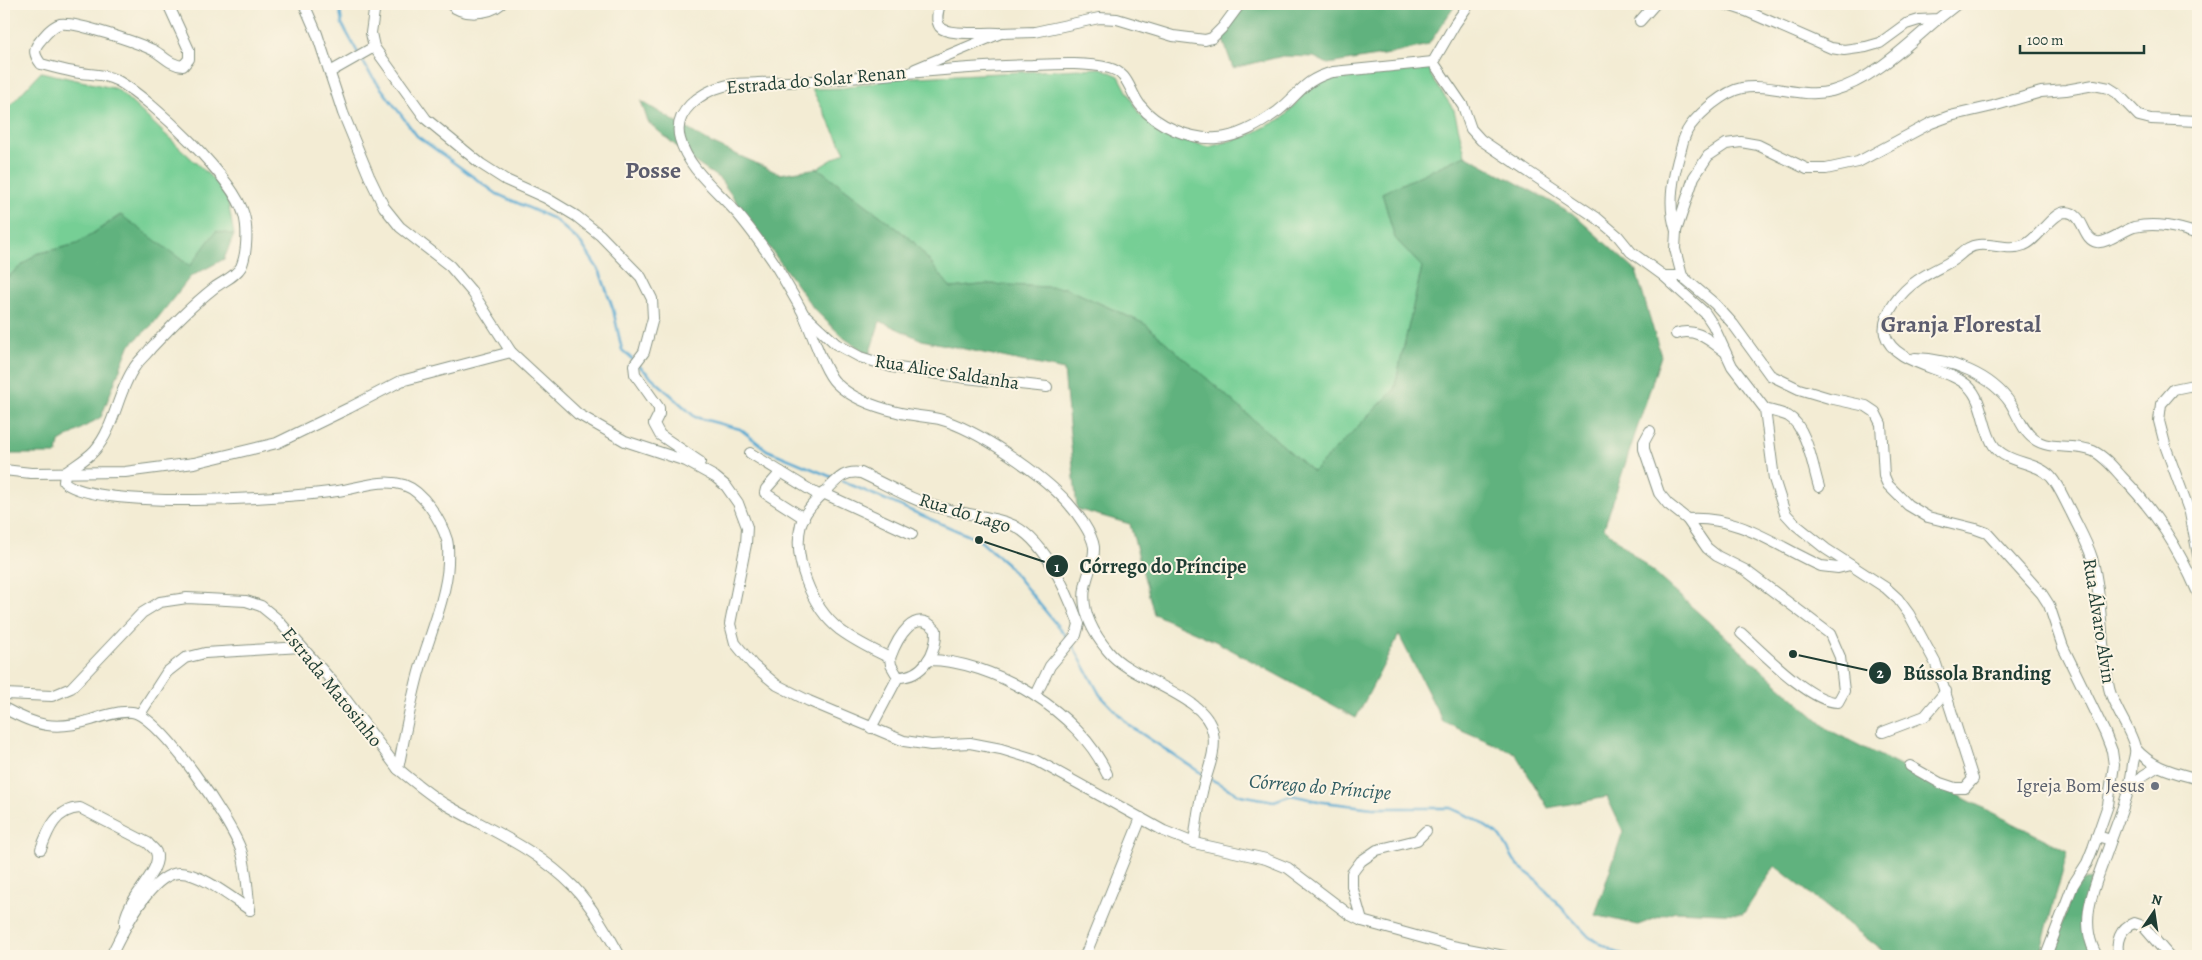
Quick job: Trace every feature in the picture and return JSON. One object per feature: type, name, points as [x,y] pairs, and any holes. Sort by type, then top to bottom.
[{"type":"street","points":[[168,4],[189,50],[189,60],[183,66],[174,65],[153,50],[108,34],[70,24],[60,24],[48,32],[35,46],[35,56],[41,64],[75,72],[102,74],[118,81],[139,96],[176,128],[212,164],[233,192],[244,215],[246,238],[244,256],[240,268],[233,276],[215,287],[178,318],[134,368],[102,440],[94,451],[65,473],[64,482],[72,488],[107,497],[194,500],[338,491],[382,482],[405,486],[429,504],[447,541],[448,564],[444,587],[417,678],[398,769]]},
{"type":"street","points":[[304,4],[317,34],[365,167],[384,207],[400,227],[450,266],[473,293],[511,352],[578,414],[625,441],[686,461],[726,486],[738,503],[747,527],[746,544],[730,624],[735,643],[753,665],[777,685],[904,741],[932,745],[970,743],[1001,748],[1034,760],[1164,832],[1194,843],[1276,862],[1295,872],[1344,910],[1362,921],[1452,946],[1504,956]]},
{"type":"street","points":[[375,4],[370,48],[426,119],[481,164],[506,180],[546,198],[576,216],[600,235],[641,277],[652,299],[653,318],[644,352],[637,362],[635,374],[659,408],[659,414],[654,424],[660,435],[705,465],[714,477]]},
{"type":"street","points":[[450,4],[466,13],[480,12],[501,4]]},
{"type":"street","points":[[940,4],[937,21],[940,28],[948,32],[1035,32],[1099,18],[1117,18],[1173,36],[1205,40],[1212,38],[1223,27],[1240,4]]},
{"type":"street","points":[[1469,4],[1433,62],[1463,106],[1471,129],[1481,140],[1597,218],[1618,236],[1631,252],[1664,276],[1705,313],[1713,324],[1732,366],[1765,409],[1774,479],[1785,513],[1796,525],[1826,549],[1886,588],[1898,599],[1909,614],[1936,664],[1946,691],[1952,720],[1973,779],[1965,788],[1955,788],[1940,783],[1910,766]]},
{"type":"street","points":[[1640,21],[1655,4]]},
{"type":"street","points":[[1725,4],[1746,11],[1831,48],[1844,50],[1866,47],[1880,42],[1906,24],[1919,20],[1938,19]]},
{"type":"street","points":[[1676,231],[1672,218],[1673,175],[1686,132],[1698,116],[1718,99],[1732,91],[1743,88],[1765,88],[1804,94],[1833,91],[1865,76],[1956,4]]},
{"type":"street","points":[[903,74],[1001,33]]},
{"type":"street","points":[[330,72],[370,48]]},
{"type":"street","name":"Estrada do Solar Renan","points":[[1194,843],[1203,786],[1210,766],[1214,736],[1204,716],[1194,705],[1148,680],[1110,655],[1092,629],[1085,604],[1085,588],[1091,570],[1094,549],[1091,536],[1069,503],[1003,451],[964,428],[938,419],[899,413],[876,405],[855,396],[836,383],[829,374],[802,312],[772,259],[741,217],[692,166],[678,137],[680,119],[690,104],[703,93],[727,85],[822,80],[1011,65],[1062,64],[1104,66],[1117,70],[1126,77],[1139,104],[1152,117],[1178,131],[1205,139],[1222,138],[1244,132],[1280,109],[1302,86],[1319,76],[1333,72],[1433,62]]},
{"type":"street","points":[[2046,956],[2073,885],[2087,863],[2097,836],[2108,804],[2114,765],[2112,751],[2063,648],[2049,605],[2042,594],[1987,533],[1928,517],[1918,512],[1899,497],[1888,485],[1884,476],[1882,424],[1875,412],[1866,406],[1799,389],[1770,375],[1733,324],[1715,304],[1682,276],[1675,249],[1676,231],[1694,177],[1708,156],[1726,144],[1741,142],[1758,145],[1807,169],[1826,169],[1858,162],[1931,123],[1950,116],[2041,92],[2094,85],[2109,88],[2117,93],[2139,116],[2151,119],[2198,121]]},
{"type":"street","name":"Rua Álvaro Alvin","points":[[2097,956],[2087,929],[2087,916],[2129,789],[2135,748],[2110,691],[2098,591],[2091,557],[2057,486],[2050,476],[2040,469],[2003,454],[1995,448],[1972,389],[1962,381],[1906,358],[1889,341],[1885,334],[1885,323],[1889,312],[1915,281],[1955,259],[1964,250],[1976,245],[2016,247],[2026,245],[2059,214],[2067,212],[2076,216],[2083,224],[2090,239],[2095,242],[2102,242],[2134,227],[2158,225],[2198,234]]},
{"type":"street","points":[[1664,276],[1682,276]]},
{"type":"street","name":"Rua Alice Saldanha","points":[[802,312],[836,344],[860,357],[884,364],[966,378],[1047,387]]},
{"type":"street","points":[[1676,334],[1684,331],[1693,332],[1703,336],[1725,352]]},
{"type":"street","points":[[4,470],[31,473],[125,472],[194,463],[277,442],[401,381],[511,352]]},
{"type":"street","points":[[1906,358],[1924,358],[1953,365],[1985,378],[2000,390],[2011,404],[2027,432],[2035,440],[2064,447],[2080,447],[2093,451],[2104,459],[2145,502],[2171,538],[2198,593]]},
{"type":"street","points":[[2198,384],[2174,390],[2162,404],[2159,420],[2166,448],[2190,514],[2198,555]]},
{"type":"street","points":[[1765,409],[1787,416],[1798,426],[1808,450],[1819,488]]},
{"type":"street","points":[[1650,432],[1644,442],[1644,448],[1659,493],[1668,504],[1687,518],[1707,548],[1717,556],[1745,570],[1830,634],[1840,657],[1844,691],[1842,697],[1838,702],[1831,702],[1802,687],[1741,633]]},
{"type":"street","points":[[750,454],[822,495],[912,534]]},
{"type":"street","name":"Rua do Lago","points":[[822,495],[836,480],[850,471],[860,473],[922,502],[942,509],[1008,522],[1030,536],[1045,552],[1079,624],[1076,635],[1050,666],[1036,695]]},
{"type":"street","points":[[781,472],[765,492],[804,518]]},
{"type":"street","points":[[822,495],[801,522],[798,542],[801,565],[823,613],[840,630],[890,658]]},
{"type":"street","points":[[1687,518],[1704,518],[1731,522],[1821,566],[1838,568],[1850,565]]},
{"type":"street","name":"Estrada Matosinho","points":[[4,694],[52,696],[71,688],[142,613],[160,602],[187,598],[246,600],[261,606],[272,615],[332,681],[398,769],[442,802],[504,834],[538,856],[574,888],[611,940],[620,956]]},
{"type":"street","points":[[922,620],[930,623],[936,630],[935,649],[928,660],[913,675],[898,677],[890,665],[890,658],[904,632],[913,622],[922,620]]},
{"type":"street","points":[[140,714],[167,672],[185,658],[205,654],[302,647]]},
{"type":"street","points":[[928,660],[948,660],[968,666],[1036,695],[1066,718],[1101,760],[1107,774]]},
{"type":"street","points":[[871,728],[898,677]]},
{"type":"street","points":[[1883,732],[1925,716],[1946,691]]},
{"type":"street","points":[[4,708],[40,724],[64,727],[106,715],[129,712],[140,714],[149,720],[182,758],[224,816],[241,851],[250,910],[192,875],[179,872],[167,876],[151,890],[126,924],[111,956]]},
{"type":"street","points":[[2135,748],[2157,767],[2198,779]]},
{"type":"street","points":[[2129,789],[2144,775],[2157,767]]},
{"type":"street","points":[[41,849],[50,827],[59,816],[70,808],[80,808],[148,843],[156,851],[157,860],[150,876],[131,903],[125,916],[126,924]]},
{"type":"street","points":[[1085,956],[1141,818]]},
{"type":"street","points":[[1362,921],[1352,886],[1352,873],[1361,861],[1377,850],[1417,840],[1426,831]]},
{"type":"street","points":[[2097,836],[2111,840]]},
{"type":"street","points":[[2119,956],[2117,948],[2120,934],[2127,926],[2134,923],[2143,926],[2169,956]]},
{"type":"green space","points":[[1247,4],[1456,4],[1428,45],[1395,53],[1328,64],[1314,57],[1283,56],[1233,68],[1221,34]]},
{"type":"green space","points":[[1430,65],[1431,76],[1454,110],[1465,155],[1382,193],[1395,238],[1422,267],[1394,390],[1313,472],[1145,324],[1066,288],[989,284],[951,288],[912,240],[818,168],[845,152],[812,89],[843,88],[897,78],[1101,68],[1119,76],[1139,114],[1170,136],[1209,147],[1247,136],[1283,118],[1310,87],[1332,74]]},
{"type":"green space","points":[[41,72],[117,89],[226,191],[234,235],[216,232],[190,266],[120,215],[77,244],[36,254],[4,280],[4,112]]},
{"type":"green space","points":[[641,101],[709,142],[780,174],[818,168],[912,240],[951,288],[989,284],[1066,288],[1145,324],[1313,472],[1394,390],[1422,267],[1395,238],[1382,193],[1465,155],[1572,213],[1636,271],[1661,356],[1604,528],[1829,730],[2068,851],[2039,956],[1889,956],[1775,866],[1743,914],[1675,911],[1638,925],[1595,915],[1623,831],[1607,797],[1548,808],[1515,753],[1443,722],[1399,635],[1356,718],[1217,642],[1154,614],[1130,524],[1077,509],[1064,370],[922,340],[880,321],[869,355],[844,338],[814,309],[720,179],[696,163],[648,122]]},
{"type":"green space","points":[[121,215],[190,266],[216,231],[234,235],[224,259],[190,277],[153,324],[129,346],[101,417],[59,442],[57,454],[4,454],[4,280],[36,254],[77,244]]},
{"type":"green space","points":[[2092,879],[2079,916],[2092,956],[2052,956],[2073,890],[2084,880]]},
{"type":"waterway","name":"Córrego do Príncipe","points":[[339,4],[342,24],[358,53]]},
{"type":"waterway","name":"Córrego do Príncipe","points":[[361,58],[369,72],[417,136],[497,194],[554,219],[581,243],[600,272],[613,309],[622,350],[633,360]]},
{"type":"waterway","name":"Córrego do Príncipe","points":[[637,364],[695,417],[740,429],[767,450],[834,478]]},
{"type":"waterway","name":"Córrego do Príncipe","points":[[842,481],[979,540],[1006,563],[1069,640]]},
{"type":"waterway","name":"Córrego do Príncipe","points":[[1072,644],[1100,695],[1130,726],[1204,775]]},
{"type":"waterway","name":"Córrego do Príncipe","points":[[1209,778],[1240,795],[1274,801],[1291,795],[1323,802],[1373,808],[1451,808],[1475,819],[1501,837],[1517,865],[1534,878],[1589,937],[1615,952],[1628,956]]},
{"type":"place","name":"Córrego do Príncipe","points":[[979,540]]},
{"type":"place","name":"Bússola Branding","points":[[1793,654]]},
{"type":"place","name":"Igreja Bom Jesus","points":[[2155,786]]},
{"type":"district","name":"Posse","points":[[653,170]]},
{"type":"district","name":"Granja Florestal","points":[[1961,324]]}]
